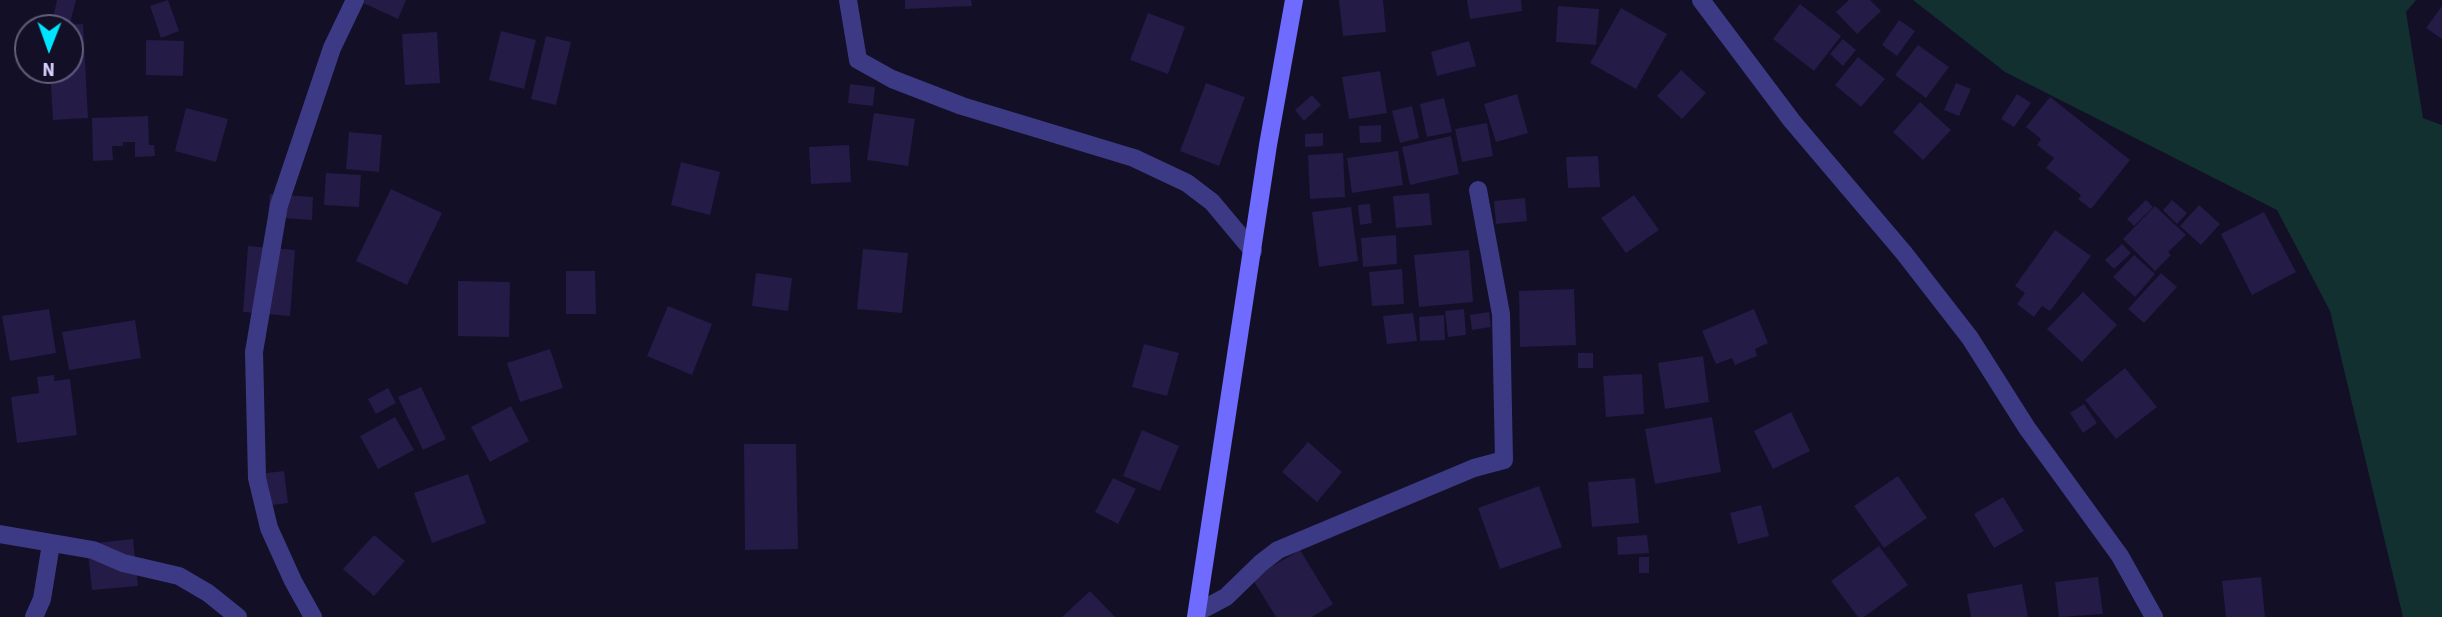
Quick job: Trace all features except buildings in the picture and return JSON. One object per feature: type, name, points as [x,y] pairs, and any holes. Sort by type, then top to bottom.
[{"type":"main road","points":[[1197,615],[1268,145],[1294,0]]},
{"type":"street","points":[[313,617],[269,528],[257,478],[254,352],[279,205],[332,48],[355,0]]},
{"type":"street","points":[[848,0],[858,60],[892,79],[962,106],[1134,158],[1187,183],[1212,202],[1253,251]]},
{"type":"street","points":[[1701,0],[1792,121],[1917,269],[1970,338],[2027,428],[2120,556],[2154,617]]},
{"type":"street","points":[[1197,615],[1226,597],[1278,550],[1474,468],[1504,460],[1501,314],[1478,190]]},
{"type":"street","points":[[0,534],[93,550],[123,563],[179,576],[208,593],[238,617]]},
{"type":"street","points":[[34,617],[42,599],[51,544]]},
{"type":"green space","points":[[1913,0],[2416,0],[2406,12],[2423,118],[2442,125],[2442,617],[2403,617],[2330,311],[2277,210],[2005,72]]}]
